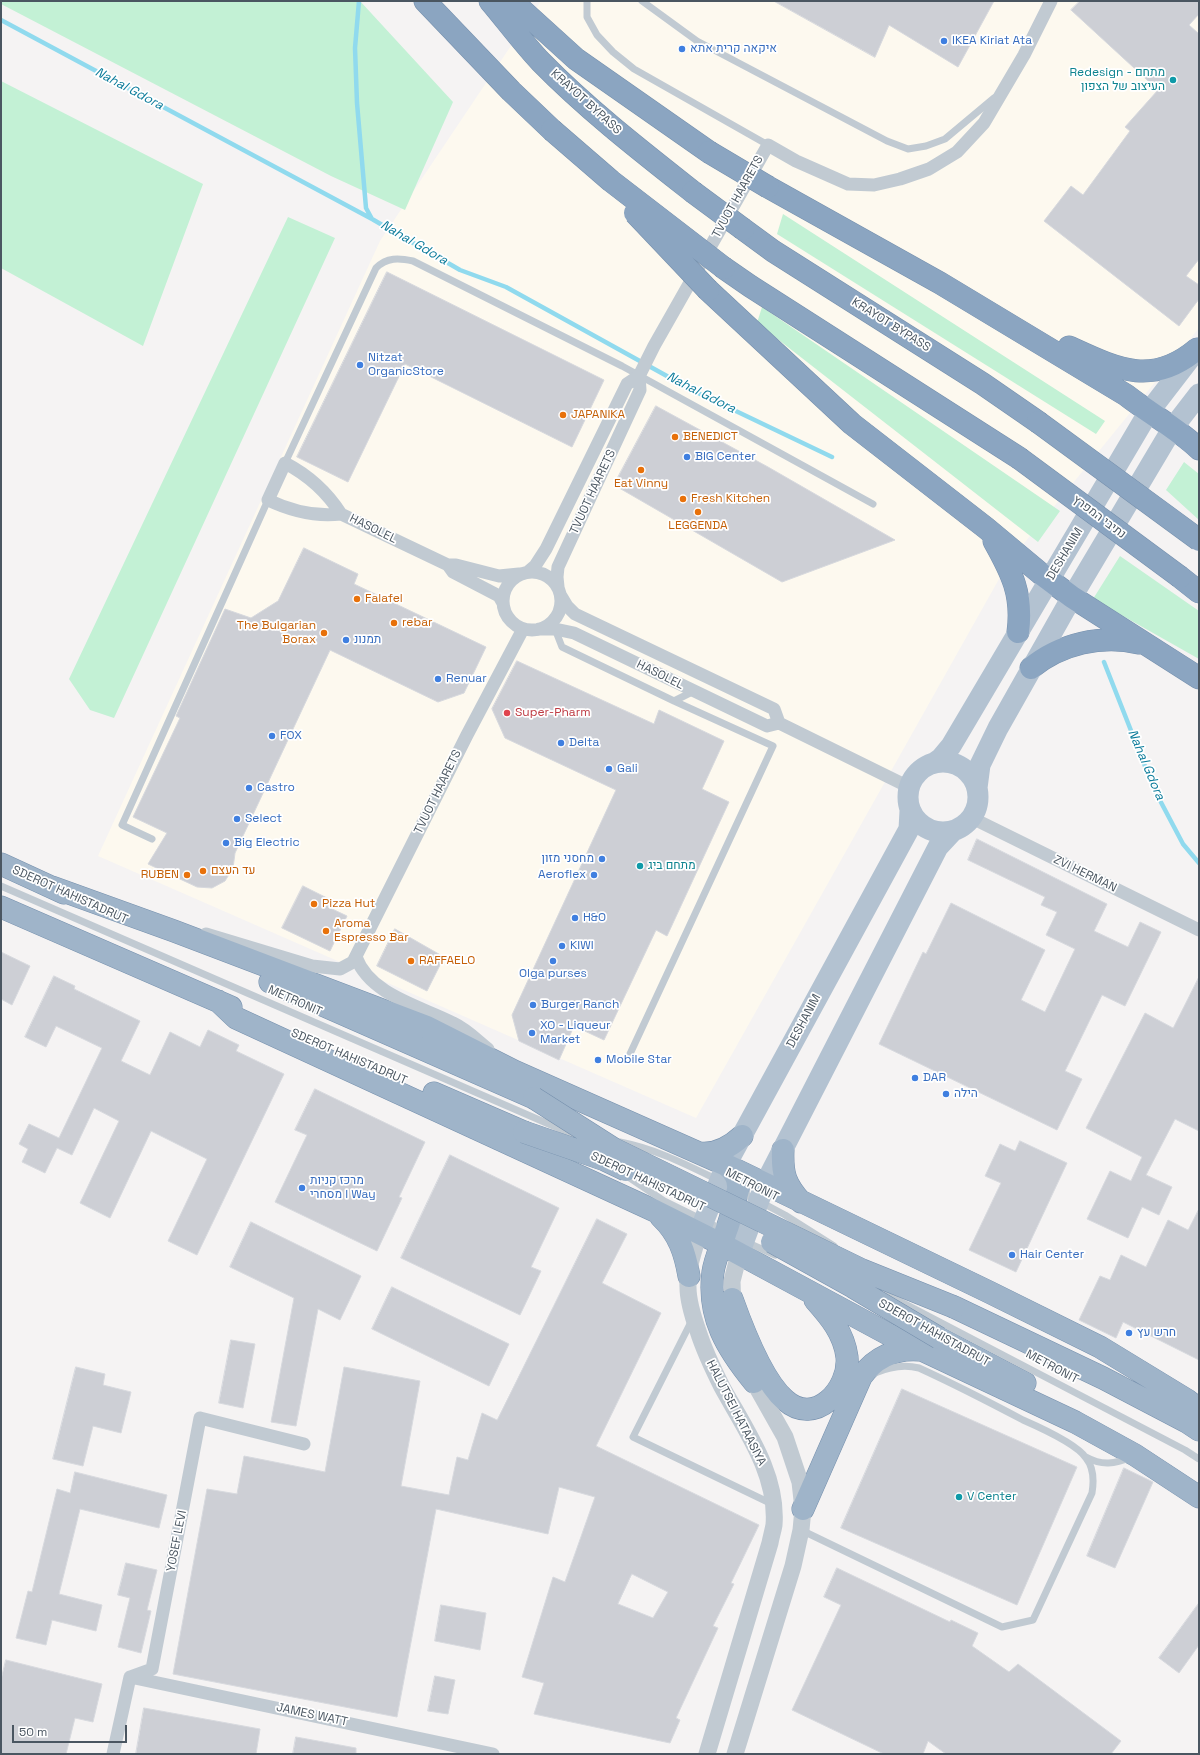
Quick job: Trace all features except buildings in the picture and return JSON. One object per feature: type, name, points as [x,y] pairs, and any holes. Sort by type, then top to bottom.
[{"type":"highway","points":[[425,1],[511,91],[575,150],[708,290],[852,424],[1072,597],[1199,678]]},
{"type":"highway","name":"KRAYOT BYPASS","points":[[490,1],[540,61],[580,99],[638,149],[693,192],[773,251],[983,384],[1038,422],[1199,541]]},
{"type":"highway","points":[[512,1],[576,59],[709,152],[966,299],[1126,395],[1148,413],[1189,440],[1199,449]]},
{"type":"highway","name":"נתיבי המפרץ","points":[[575,150],[611,181],[724,268],[1019,458],[1180,576],[1199,592]]},
{"type":"highway","points":[[966,299],[1104,363],[1125,369],[1149,371],[1167,368],[1185,359],[1198,348]]},
{"type":"highway","points":[[986,528],[1010,569],[1015,581],[1020,609],[1018,632]]},
{"type":"highway","points":[[1031,668],[1051,654],[1085,643],[1110,639],[1131,641],[1146,645]]},
{"type":"highway","name":"SDEROT HAHISTADRUT","points":[[1,864],[534,1098],[614,1149],[862,1270],[954,1307],[1103,1378],[1187,1422],[1199,1430]]},
{"type":"highway","points":[[52,887],[174,931],[427,1027],[514,1071],[699,1153],[709,1154],[715,1152],[728,1146],[742,1136]]},
{"type":"highway","name":"SDEROT HAHISTADRUT","points":[[1,907],[524,1132],[605,1160],[695,1203],[768,1240],[840,1280],[930,1344],[1095,1419],[1199,1489]]},
{"type":"highway","points":[[218,1001],[236,1018],[654,1211],[734,1240],[1135,1455],[1199,1497]]},
{"type":"highway","points":[[783,1150],[782,1165],[786,1180],[792,1191],[802,1202]]},
{"type":"highway","points":[[699,1153],[728,1182],[762,1193],[802,1202],[989,1292],[1100,1347],[1199,1409]]},
{"type":"highway","points":[[728,1182],[734,1240],[713,1270],[712,1287],[718,1324],[724,1340],[733,1356],[754,1382]]},
{"type":"highway","points":[[654,1211],[670,1226],[680,1241],[689,1276]]},
{"type":"highway","points":[[732,1299],[741,1325],[755,1355],[779,1395],[795,1407],[804,1410],[812,1409],[822,1406],[841,1385],[846,1374],[847,1357],[843,1340],[837,1326],[807,1280]]},
{"type":"highway","points":[[803,1509],[856,1387],[866,1369],[876,1360],[900,1350],[930,1344]]},
{"type":"main road","name":"DESHANIM","points":[[934,763],[941,758],[951,746],[1148,413],[1198,348]]},
{"type":"main road","points":[[734,1240],[762,1193],[938,847],[952,832],[967,824],[972,818],[977,808],[977,788],[980,765],[998,728],[1072,597],[1172,429],[1199,394]]},
{"type":"main road","points":[[952,832],[937,832],[929,830],[916,821],[910,810],[908,799],[909,787],[912,781],[921,770],[934,763],[951,763],[959,766],[973,778],[977,788]]},
{"type":"main road","name":"DESHANIM","points":[[701,1227],[728,1182],[742,1136],[909,829],[910,810]]},
{"type":"street","name":"TVUOT HAARETS","points":[[560,591],[557,577],[558,567],[640,390],[641,373],[654,346],[768,144],[796,161],[848,184],[874,184],[900,179],[930,169],[957,152],[984,123],[1024,55],[1051,1]]},
{"type":"street","name":"TVUOT HAARETS","points":[[524,573],[535,566],[546,549],[626,384],[641,373]]},
{"type":"street","points":[[268,500],[285,463]]},
{"type":"street","name":"HASOLEL","points":[[285,463],[302,472],[314,482],[334,503],[341,514]]},
{"type":"street","name":"HASOLEL","points":[[268,500],[285,508],[302,513],[329,515],[341,514],[448,565],[456,565],[499,576],[524,573]]},
{"type":"street","name":"HASOLEL","points":[[448,565],[453,572],[498,596],[503,603]]},
{"type":"street","points":[[536,572],[545,574],[552,580],[560,591],[561,605],[558,614],[554,621],[539,629],[523,628],[509,619],[503,603],[507,586],[524,573],[536,572]]},
{"type":"street","name":"HASOLEL","points":[[560,591],[567,606],[575,614],[774,709],[779,723]]},
{"type":"street","name":"TVUOT HAARETS","points":[[356,957],[467,735],[523,628]]},
{"type":"street","name":"HASOLEL","points":[[539,629],[555,629],[574,633],[767,726],[779,723],[909,787]]},
{"type":"street","name":"ZVI HERMAN","points":[[972,818],[1199,930]]},
{"type":"street","points":[[174,931],[211,934],[312,966],[334,970],[345,967],[353,962],[356,957],[366,975],[382,989],[455,1024],[514,1071]]},
{"type":"street","name":"HALUTSEI HATAASIYA","points":[[701,1227],[691,1260],[689,1276],[688,1295],[693,1318],[713,1368],[760,1456],[766,1473],[773,1504],[774,1525],[770,1543],[707,1754]]},
{"type":"street","points":[[734,1240],[732,1299],[740,1343],[754,1382],[785,1437],[800,1482],[803,1509],[801,1530],[793,1566],[735,1754]]},
{"type":"street","name":"YOSEF LEVI","points":[[130,1677],[152,1669],[200,1418],[304,1444]]},
{"type":"street","points":[[113,1754],[130,1677]]},
{"type":"street","name":"JAMES WATT","points":[[130,1677],[493,1754]]},
{"type":"lane","points":[[587,1],[587,17],[598,35],[613,52],[634,69],[768,144]]},
{"type":"lane","points":[[642,1],[697,41],[880,137],[908,149],[926,146],[945,139],[1002,92]]},
{"type":"lane","points":[[285,463],[376,268],[382,262],[402,258],[413,261],[641,373],[873,504]]},
{"type":"lane","points":[[152,839],[122,825],[268,500]]},
{"type":"lane","points":[[555,629],[562,647],[674,701],[773,746],[630,1056]]},
{"type":"lane","points":[[674,701],[694,691]]},
{"type":"lane","name":"METRONIT","points":[[1,886],[579,1137],[643,1147],[728,1182]]},
{"type":"lane","points":[[590,1147],[630,1178],[701,1227]]},
{"type":"lane","name":"METRONIT","points":[[762,1193],[841,1251],[873,1277],[893,1297]]},
{"type":"lane","points":[[734,1240],[782,1259]]},
{"type":"lane","name":"METRONIT","points":[[807,1280],[841,1285],[893,1297],[1185,1450],[1199,1459]]},
{"type":"lane","points":[[989,1292],[1100,1341],[1199,1402]]},
{"type":"lane","points":[[693,1318],[633,1437],[773,1504]]},
{"type":"lane","points":[[856,1387],[871,1375],[891,1368],[909,1366],[919,1368],[1046,1431],[1075,1447],[1086,1457],[1099,1463],[1105,1464],[1123,1460],[1135,1455]]},
{"type":"lane","points":[[801,1530],[1002,1627],[1033,1620],[1092,1493],[1094,1481],[1091,1468],[1086,1457]]},
{"type":"shaded area","name":"BIG Center","points":[[541,1],[1199,1],[1199,328],[1008,563],[696,1118],[98,856],[380,241]]},
{"type":"green space","points":[[1,1],[360,1],[453,102],[405,210],[331,176],[1,4]]},
{"type":"green space","points":[[1,81],[203,184],[143,346],[1,268]]},
{"type":"green space","points":[[783,214],[1105,421],[1096,434],[777,234]]},
{"type":"green space","points":[[288,217],[335,238],[114,718],[90,710],[69,679]]},
{"type":"green space","points":[[762,307],[1060,511],[1038,542],[757,323]]},
{"type":"green space","points":[[1184,462],[1199,474],[1199,520],[1166,490]]},
{"type":"green space","points":[[1120,556],[1199,611],[1199,659],[1093,599]]},
{"type":"waterway","points":[[359,1],[355,48],[357,103],[366,208],[372,219]]},
{"type":"waterway","name":"Nahal Gdora","points":[[1,20],[372,219],[460,270],[506,287],[694,391],[832,457]]},
{"type":"waterway","name":"Nahal Gdora","points":[[1104,662],[1154,789],[1183,844],[1199,863]]},
{"type":"place","name":"IKEA Kiriat Ata","points":[[944,41]]},
{"type":"place","name":"איקאה קרית אתא","points":[[682,49]]},
{"type":"place","name":"Redesign - מתחם העיצוב של הצפון","points":[[1173,80]]},
{"type":"place","name":"Nitzat OrganicStore","points":[[360,365]]},
{"type":"place","name":"JAPANIKA","points":[[563,415]]},
{"type":"place","name":"BENEDICT","points":[[675,437]]},
{"type":"place","name":"BIG Center","points":[[687,457]]},
{"type":"place","name":"Eat Vinny","points":[[641,470]]},
{"type":"place","name":"Fresh Kitchen","points":[[683,499]]},
{"type":"place","name":"LEGGENDA","points":[[698,512]]},
{"type":"place","name":"Falafel","points":[[357,599]]},
{"type":"place","name":"rebar","points":[[394,623]]},
{"type":"place","name":"The Bulgarian Borax","points":[[324,633]]},
{"type":"place","name":"תמנונ","points":[[346,640]]},
{"type":"place","name":"Renuar","points":[[438,679]]},
{"type":"place","name":"Super-Pharm","points":[[507,713]]},
{"type":"place","name":"FOX","points":[[272,736]]},
{"type":"place","name":"Delta","points":[[561,743]]},
{"type":"place","name":"Gali","points":[[609,769]]},
{"type":"place","name":"Castro","points":[[249,788]]},
{"type":"place","name":"Select","points":[[237,819]]},
{"type":"place","name":"Big Electric","points":[[226,843]]},
{"type":"place","name":"מחסני מזון","points":[[602,859]]},
{"type":"place","name":"מתחם ביג","points":[[640,866]]},
{"type":"place","name":"עד העצם","points":[[203,871]]},
{"type":"place","name":"RUBEN","points":[[187,875]]},
{"type":"place","name":"Aeroflex","points":[[594,875]]},
{"type":"place","name":"Pizza Hut","points":[[314,904]]},
{"type":"place","name":"H&O","points":[[575,918]]},
{"type":"place","name":"Aroma Espresso Bar","points":[[326,931]]},
{"type":"place","name":"KIWI","points":[[562,946]]},
{"type":"place","name":"RAFFAELO","points":[[411,961]]},
{"type":"place","name":"Olga purses","points":[[553,961]]},
{"type":"place","name":"Burger Ranch","points":[[533,1005]]},
{"type":"place","name":"XO - Liqueur Market","points":[[532,1033]]},
{"type":"place","name":"Mobile Star","points":[[598,1060]]},
{"type":"place","name":"DAR","points":[[915,1078]]},
{"type":"place","name":"הילה","points":[[946,1094]]},
{"type":"place","name":"מרכז קניות מסחרי I Way","points":[[302,1188]]},
{"type":"place","name":"Hair Center","points":[[1012,1255]]},
{"type":"place","name":"חרש עץ","points":[[1129,1333]]},
{"type":"place","name":"V Center","points":[[959,1497]]}]
